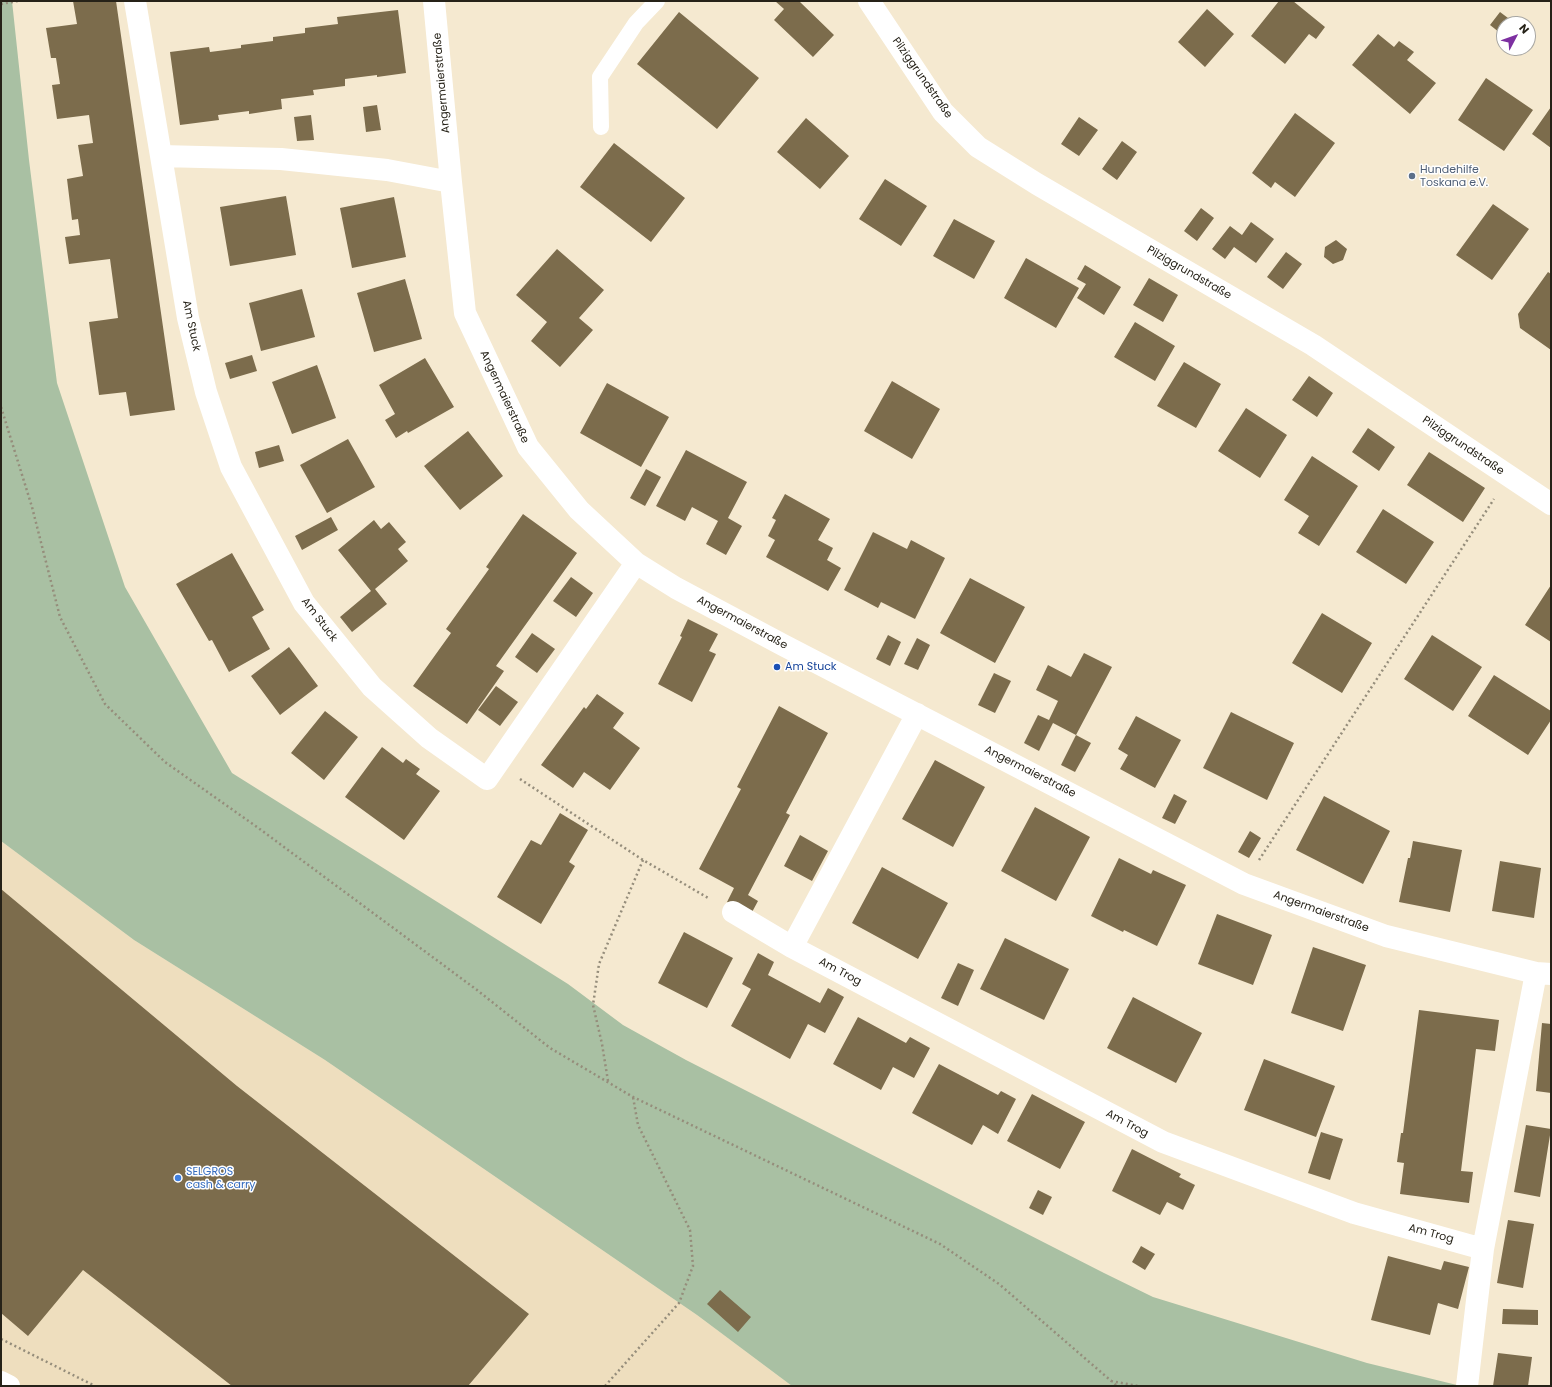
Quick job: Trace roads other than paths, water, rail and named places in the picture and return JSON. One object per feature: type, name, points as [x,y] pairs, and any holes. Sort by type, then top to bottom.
[{"type":"street","name":"Am Stuck","points":[[135,1],[188,318],[206,392],[231,467],[304,603],[372,687],[429,738],[487,779],[636,563]]},
{"type":"street","name":"Angermaierstraße","points":[[434,1],[465,313],[528,448],[579,510],[636,563],[689,595],[1244,884],[1386,936],[1543,974]]},
{"type":"street","name":"Pilziggrundstraße","points":[[869,1],[943,112],[978,147],[1037,184],[1313,345],[1551,504]]},
{"type":"street","points":[[161,156],[281,159],[387,170],[451,182]]},
{"type":"street","points":[[792,947],[917,714]]},
{"type":"street","name":"Am Trog","points":[[733,912],[792,947],[1163,1142],[1354,1213],[1483,1249]]},
{"type":"street","points":[[1467,1386],[1483,1249],[1543,974]]},
{"type":"street","points":[[1,1382],[9,1386]]},
{"type":"lane","points":[[601,127],[600,77],[636,22],[657,1]]},
{"type":"place","name":"Hundehilfe Toskana e.V.","points":[[1412,176]]},
{"type":"place","name":"Am Stuck","points":[[777,667]]},
{"type":"place","name":"SELGROS cash & carry","points":[[178,1178]]}]
